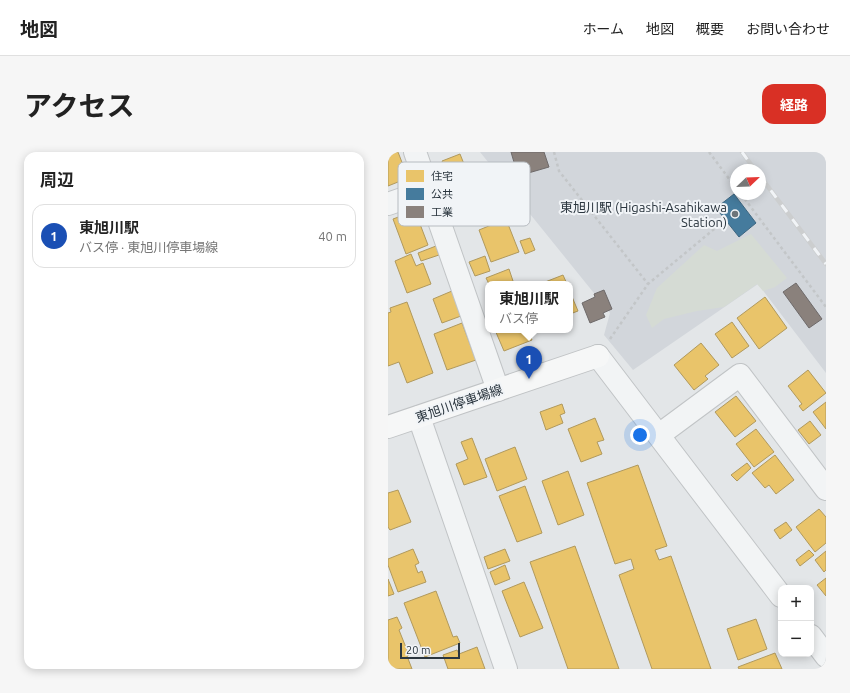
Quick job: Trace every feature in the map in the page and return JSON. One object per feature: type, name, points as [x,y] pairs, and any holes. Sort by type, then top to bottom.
[{"type":"main road","name":"東旭川停車場線","points":[[388,427],[598,356]]},
{"type":"street","points":[[415,152],[418,162]]},
{"type":"street","points":[[388,204],[398,200]]},
{"type":"street","points":[[441,226],[498,390]]},
{"type":"street","points":[[598,356],[778,592]]},
{"type":"street","points":[[659,435],[740,375],[826,489]]},
{"type":"street","points":[[419,417],[506,669]]},
{"type":"street","points":[[814,640],[826,656]]},
{"type":"path","points":[[554,152],[559,171],[648,284]]},
{"type":"path","points":[[709,152],[730,180]]},
{"type":"path","points":[[746,200],[826,307]]},
{"type":"path","points":[[598,356],[648,284],[725,220]]},
{"type":"shaded area","points":[[480,152],[826,152],[826,373],[758,284],[633,370],[604,335],[610,313],[530,214],[530,162],[488,162]]},
{"type":"shaded area","points":[[751,234],[787,278],[775,287],[763,291],[757,284],[724,307],[697,311],[664,319],[652,328],[646,315],[657,288],[704,245],[717,251]]},
{"type":"building: 住宅","points":[[398,152],[402,162],[398,162],[398,182],[388,186],[388,155]]},
{"type":"building: 住宅","points":[[460,154],[463,162],[442,162]]},
{"type":"building: 住宅","points":[[398,217],[398,226],[421,226],[428,245],[406,254],[393,219]]},
{"type":"building: 住宅","points":[[489,226],[509,226],[519,252],[491,262],[479,230]]},
{"type":"building: 住宅","points":[[530,238],[535,250],[525,254],[520,241]]},
{"type":"building: 住宅","points":[[436,246],[439,255],[421,261],[418,253]]},
{"type":"building: 住宅","points":[[411,254],[416,266],[423,263],[431,284],[407,293],[395,261]]},
{"type":"building: 住宅","points":[[485,256],[490,271],[475,276],[469,262]]},
{"type":"building: 住宅","points":[[509,269],[513,281],[488,281],[486,278]]},
{"type":"building: 住宅","points":[[563,275],[566,281],[548,281]]},
{"type":"building: 住宅","points":[[452,291],[461,316],[442,323],[433,299]]},
{"type":"building: 住宅","points":[[765,297],[787,328],[759,349],[737,318]]},
{"type":"building: 住宅","points":[[573,299],[578,311],[573,313]]},
{"type":"building: 住宅","points":[[407,302],[433,373],[407,383],[399,362],[388,366],[388,313],[391,312],[390,308]]},
{"type":"building: 住宅","points":[[732,322],[749,346],[732,358],[715,334]]},
{"type":"building: 住宅","points":[[462,323],[476,360],[447,370],[434,334]]},
{"type":"building: 住宅","points":[[496,333],[529,333],[532,340],[504,351]]},
{"type":"building: 住宅","points":[[701,343],[719,365],[705,376],[708,379],[694,390],[674,365]]},
{"type":"building: 住宅","points":[[808,370],[826,393],[803,411],[799,406],[802,404],[788,386]]},
{"type":"building: 住宅","points":[[736,396],[756,421],[735,437],[715,412]]},
{"type":"building: 住宅","points":[[826,402],[826,429],[813,412]]},
{"type":"building: 住宅","points":[[562,404],[565,413],[560,415],[563,423],[546,430],[540,412]]},
{"type":"building: 住宅","points":[[595,418],[604,440],[597,442],[602,454],[581,462],[568,429]]},
{"type":"building: 住宅","points":[[810,421],[821,435],[809,444],[798,430]]},
{"type":"building: 住宅","points":[[756,429],[774,452],[754,467],[736,444]]},
{"type":"building: 住宅","points":[[472,438],[487,477],[464,485],[456,464],[468,459],[461,442]]},
{"type":"building: 住宅","points":[[515,447],[527,479],[497,491],[485,459]]},
{"type":"building: 住宅","points":[[775,455],[794,480],[776,494],[769,485],[765,488],[752,473]]},
{"type":"building: 住宅","points":[[747,463],[751,468],[737,481],[731,475]]},
{"type":"building: 住宅","points":[[638,465],[667,546],[655,550],[659,560],[671,556],[711,669],[652,669],[619,575],[634,569],[631,559],[615,564],[587,483]]},
{"type":"building: 住宅","points":[[568,471],[584,515],[558,525],[542,481]]},
{"type":"building: 住宅","points":[[525,486],[542,533],[517,542],[499,496]]},
{"type":"building: 住宅","points":[[398,490],[411,522],[390,530],[388,527],[388,493]]},
{"type":"building: 住宅","points":[[819,509],[826,517],[826,543],[815,552],[796,527]]},
{"type":"building: 住宅","points":[[786,522],[792,530],[780,539],[774,530]]},
{"type":"building: 住宅","points":[[575,546],[619,669],[568,669],[530,562]]},
{"type":"building: 住宅","points":[[413,549],[419,563],[415,565],[418,573],[422,571],[426,582],[398,592],[388,565],[388,559]]},
{"type":"building: 住宅","points":[[505,549],[510,561],[488,569],[484,557]]},
{"type":"building: 住宅","points":[[809,550],[814,555],[800,566],[796,560]]},
{"type":"building: 住宅","points":[[826,551],[826,570],[824,572],[815,560]]},
{"type":"building: 住宅","points":[[505,565],[510,579],[495,585],[490,572]]},
{"type":"building: 住宅","points":[[826,578],[826,596],[817,585]]},
{"type":"building: 住宅","points":[[388,579],[394,594],[388,596]]},
{"type":"building: 住宅","points":[[524,582],[543,628],[520,637],[502,591]]},
{"type":"building: 住宅","points":[[436,591],[453,637],[457,636],[460,643],[425,657],[404,603]]},
{"type":"building: 住宅","points":[[397,617],[402,628],[399,630],[409,655],[407,656],[412,669],[388,669],[388,620]]},
{"type":"building: 住宅","points":[[756,619],[767,649],[738,660],[727,629]]},
{"type":"building: 住宅","points":[[477,647],[485,669],[448,669],[443,655],[457,650],[459,654]]},
{"type":"building: 住宅","points":[[775,653],[782,669],[739,669],[738,667]]},
{"type":"building: 公共","name":"東旭川駅 (Higashi-Asahikawa Station)","points":[[730,197],[730,200],[739,200],[756,223],[739,237],[716,208]]},
{"type":"building: 工業","points":[[511,152],[544,152],[549,167],[530,173],[530,162],[514,162]]},
{"type":"building: 工業","points":[[796,283],[822,319],[809,328],[783,292]]},
{"type":"building: 工業","points":[[604,290],[612,309],[603,313],[605,317],[590,323],[582,303],[595,297],[594,294]]},
{"type":"railway","points":[[742,152],[751,164]]},
{"type":"railway","points":[[766,184],[826,264]]},
{"type":"place","name":"東旭川駅 (Higashi-Asahikawa Station)","points":[[735,214]]},
{"type":"place","name":"東旭川駅","points":[[529,379]]}]
